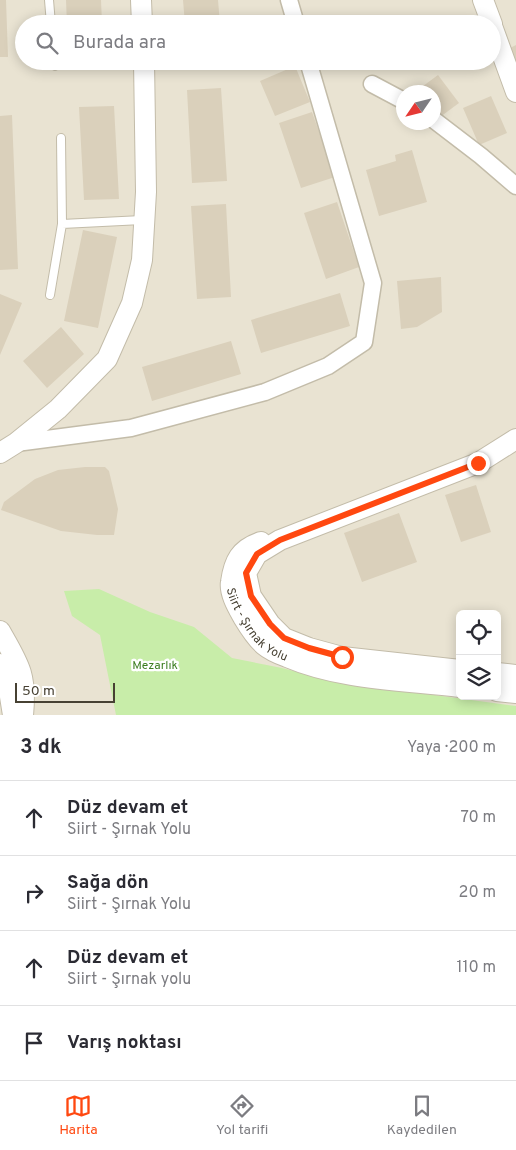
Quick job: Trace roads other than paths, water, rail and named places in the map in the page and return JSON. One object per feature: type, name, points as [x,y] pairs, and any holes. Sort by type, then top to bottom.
[{"type":"street","points":[[141,0],[142,15]]},
{"type":"street","points":[[289,0],[293,15]]},
{"type":"street","points":[[483,0],[488,15]]},
{"type":"street","points":[[501,50],[516,92]]},
{"type":"street","points":[[8,448],[58,409],[107,359],[132,303],[142,260],[146,145],[144,70]]},
{"type":"street","points":[[8,448],[132,428],[265,392],[328,366],[364,342],[374,283],[311,70]]},
{"type":"street","points":[[372,84],[396,96]]},
{"type":"street","points":[[441,125],[516,186]]},
{"type":"street","points":[[280,540],[478,463],[516,439]]},
{"type":"street","name":"Siirt - Şırnak Yolu","points":[[280,540],[257,554],[246,573],[251,596],[270,624],[284,638],[309,648],[342,657],[456,670]]},
{"type":"street","name":"Siirt - Şırnak Yolu","points":[[280,540],[259,542],[245,550],[238,557],[230,586],[238,609],[252,633],[264,645],[276,653],[304,664],[340,673],[456,687]]},
{"type":"street","points":[[0,631],[22,674],[25,696],[23,715]]},
{"type":"street","points":[[0,664],[7,678],[13,715]]},
{"type":"street","points":[[501,674],[516,676]]},
{"type":"street","points":[[501,691],[516,693]]},
{"type":"lane","points":[[49,0],[50,15]]},
{"type":"lane","points":[[50,295],[62,224],[61,138]]},
{"type":"lane","points":[[62,224],[144,220]]},
{"type":"park label","name":"Mezarlık","points":[[155,665]]}]
